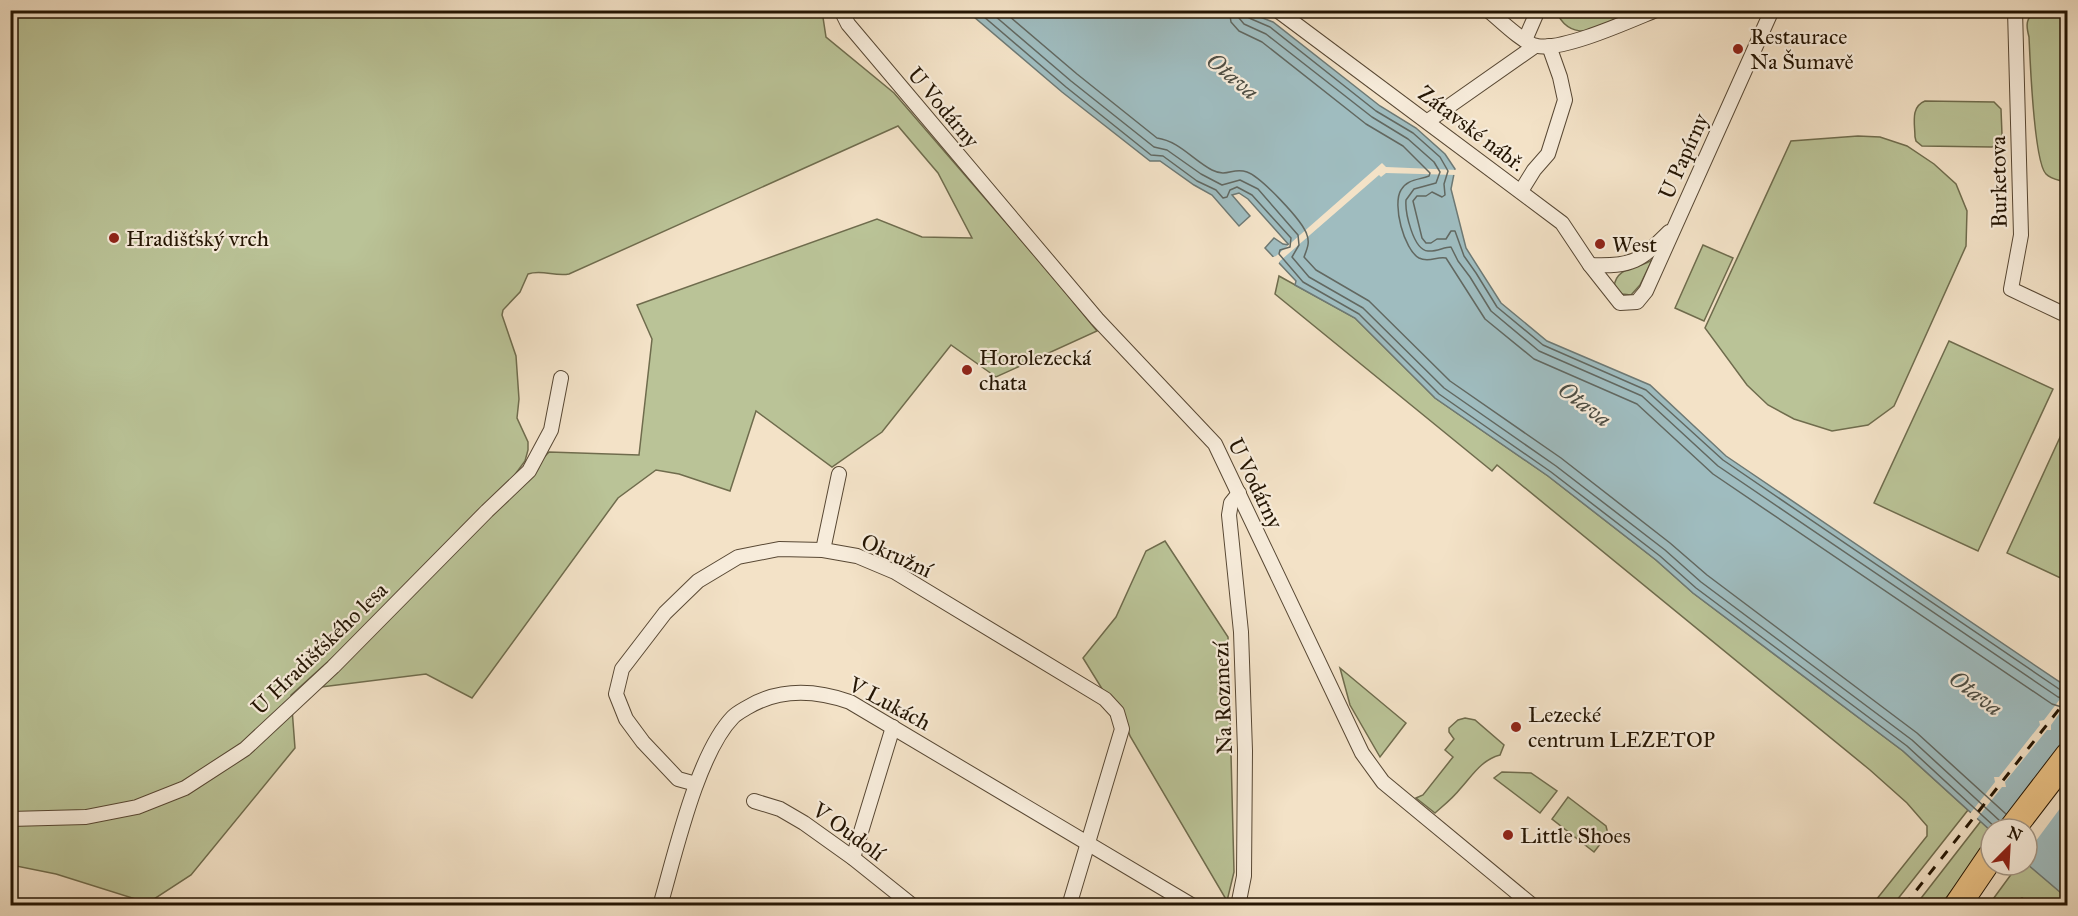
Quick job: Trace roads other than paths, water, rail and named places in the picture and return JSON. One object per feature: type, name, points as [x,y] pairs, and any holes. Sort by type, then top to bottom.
[{"type":"highway","points":[[2021,817],[2067,756]]},
{"type":"highway","points":[[2038,817],[2067,779]]},
{"type":"highway","points":[[1957,906],[1986,877]]},
{"type":"highway","points":[[1973,906],[1987,877]]},
{"type":"street","name":"U Vodárny","points":[[841,10],[848,24],[1089,311],[1215,444],[1362,753],[1383,782],[1533,906]]},
{"type":"street","name":"Zátavské nábř.","points":[[1277,10],[1521,190],[1562,223],[1590,265],[1620,303]]},
{"type":"street","points":[[1488,10],[1530,43],[1549,46],[1590,36],[1656,10]]},
{"type":"street","points":[[1428,121],[1530,43],[1538,10]]},
{"type":"street","name":"U Papírny","points":[[1620,303],[1636,302],[1646,291],[1772,10]]},
{"type":"street","name":"Burketova","points":[[2015,10],[2021,235],[2011,289],[2067,316]]},
{"type":"street","points":[[1521,190],[1548,154],[1565,100],[1549,46]]},
{"type":"street","points":[[1590,265],[1616,266],[1636,261],[1647,254],[1674,227]]},
{"type":"street","name":"U Hradišťského lesa","points":[[10,819],[86,817],[137,807],[185,788],[245,748],[333,667],[529,471],[552,430],[561,378]]},
{"type":"street","points":[[823,550],[839,474]]},
{"type":"street","name":"Na Rozmezí","points":[[1238,906],[1244,876],[1245,762],[1241,632],[1229,515],[1231,503],[1239,492]]},
{"type":"street","name":"Okružní","points":[[696,784],[678,778],[664,766],[626,719],[616,694],[622,669],[665,613],[698,581],[738,557],[779,549],[823,550],[857,556],[895,572],[1105,699],[1117,712],[1122,729],[1070,906]]},
{"type":"street","name":"V Lukách","points":[[660,906],[696,784],[714,744],[733,717],[758,701],[794,693],[826,694],[850,702],[1193,906]]},
{"type":"street","points":[[853,858],[893,727]]},
{"type":"street","name":"V Oudolí","points":[[754,801],[780,808],[804,822],[913,906]]},
{"type":"water","name":"Otava","points":[[967,11],[1245,11],[1273,22],[1380,106],[1416,128],[1445,154],[1455,169],[1451,189],[1466,248],[1501,303],[1547,341],[1650,385],[1726,456],[2067,687],[2067,898],[2039,874],[2039,817],[1979,817],[1979,820],[1903,751],[1693,593],[1656,560],[1548,476],[1435,398],[1355,318],[1295,285],[1296,281],[1265,248],[1274,238],[1289,245],[1248,199],[1239,193],[1232,195],[1250,216],[1239,226],[1212,195],[1160,161],[1150,161],[1062,92]]},
{"type":"railway","points":[[1904,906],[2068,698]]},
{"type":"place","name":"Restaurace Na Šumavě","points":[[1738,49]]},
{"type":"place","name":"Hradišťský vrch","points":[[114,238]]},
{"type":"place","name":"West","points":[[1600,244]]},
{"type":"place","name":"Horolezecká chata","points":[[967,370]]},
{"type":"place","name":"Lezecké centrum LEZETOP","points":[[1516,727]]},
{"type":"place","name":"Little Shoes","points":[[1508,835]]}]
